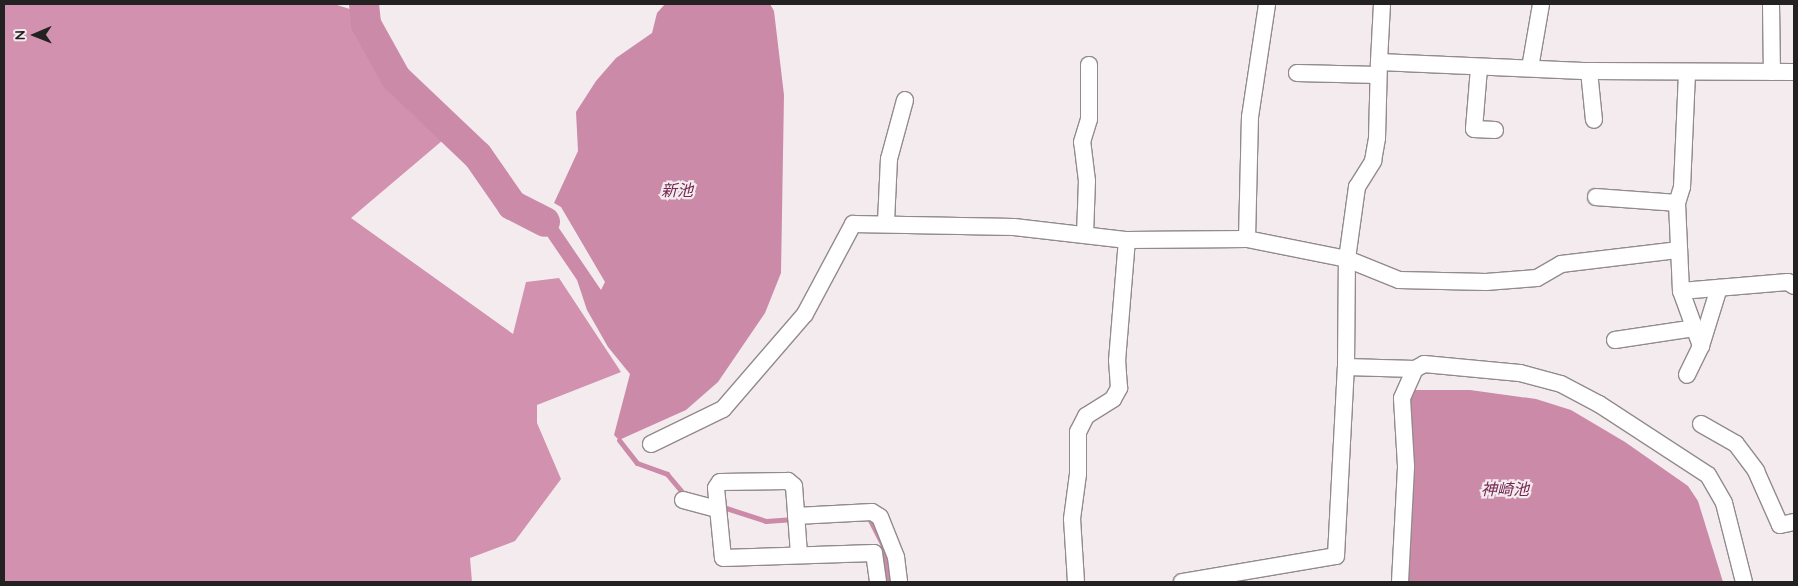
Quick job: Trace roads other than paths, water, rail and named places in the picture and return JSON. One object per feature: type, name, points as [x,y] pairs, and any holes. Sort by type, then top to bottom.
[{"type":"street","points":[[1247,239],[1250,117],[1267,4]]},
{"type":"street","points":[[1182,582],[1336,556],[1346,367],[1347,258],[1356,187],[1373,161],[1377,138],[1382,4]]},
{"type":"street","points":[[1530,68],[1541,4]]},
{"type":"street","points":[[1772,4],[1772,72]]},
{"type":"street","points":[[1085,235],[1087,182],[1082,142],[1089,120],[1089,65]]},
{"type":"street","points":[[1297,73],[1379,68],[1530,68],[1687,73],[1794,72]]},
{"type":"street","points":[[1479,68],[1474,129],[1495,130]]},
{"type":"street","points":[[1589,71],[1594,120]]},
{"type":"street","points":[[1687,73],[1682,187],[1677,203],[1681,291],[1701,346]]},
{"type":"street","points":[[886,222],[889,159],[905,100]]},
{"type":"street","points":[[1596,197],[1677,203]]},
{"type":"street","points":[[651,444],[723,409],[805,314],[843,236],[853,224],[886,222],[1014,227],[1127,240],[1247,239],[1347,258],[1399,280],[1486,282],[1537,278],[1561,264],[1680,250]]},
{"type":"street","points":[[1076,582],[1072,518],[1078,474],[1078,432],[1086,416],[1112,399],[1119,388],[1117,361],[1127,240]]},
{"type":"street","points":[[1681,291],[1788,282],[1794,286]]},
{"type":"street","points":[[1687,375],[1701,346],[1719,288]]},
{"type":"street","points":[[1614,340],[1694,328]]},
{"type":"street","points":[[1346,367],[1415,369],[1424,364],[1520,373],[1561,384],[1600,404],[1708,475],[1724,503],[1744,582]]},
{"type":"street","points":[[1400,582],[1406,466],[1402,398],[1415,369]]},
{"type":"street","points":[[1701,424],[1736,444],[1756,470],[1780,525],[1794,522]]},
{"type":"street","points":[[799,554],[794,486],[788,481],[720,482],[716,488],[723,558],[874,552],[878,582]]},
{"type":"street","points":[[683,500],[717,509]]},
{"type":"street","points":[[796,516],[872,512],[880,517],[896,557],[899,582]]},
{"type":"water","name":"新池","points":[[665,4],[770,4],[774,11],[784,95],[781,273],[765,313],[718,382],[686,410],[619,440],[614,435],[630,374],[608,347],[587,310],[577,280],[541,227],[550,215],[601,290],[605,282],[561,207],[554,203],[578,151],[576,112],[596,81],[616,58],[652,33],[657,13]]},
{"type":"water","name":"神崎池","points":[[1412,390],[1470,390],[1536,399],[1571,410],[1625,442],[1688,486],[1698,501],[1723,582],[1406,582],[1407,410]]},
{"type":"waterway","points":[[364,4],[366,24],[396,78],[478,156],[512,205],[545,222]]},
{"type":"waterway","points":[[619,440],[637,463],[667,474],[683,493],[689,495]]},
{"type":"waterway","points":[[720,506],[766,521],[794,519]]},
{"type":"waterway","points":[[869,518],[882,543],[889,582]]}]
